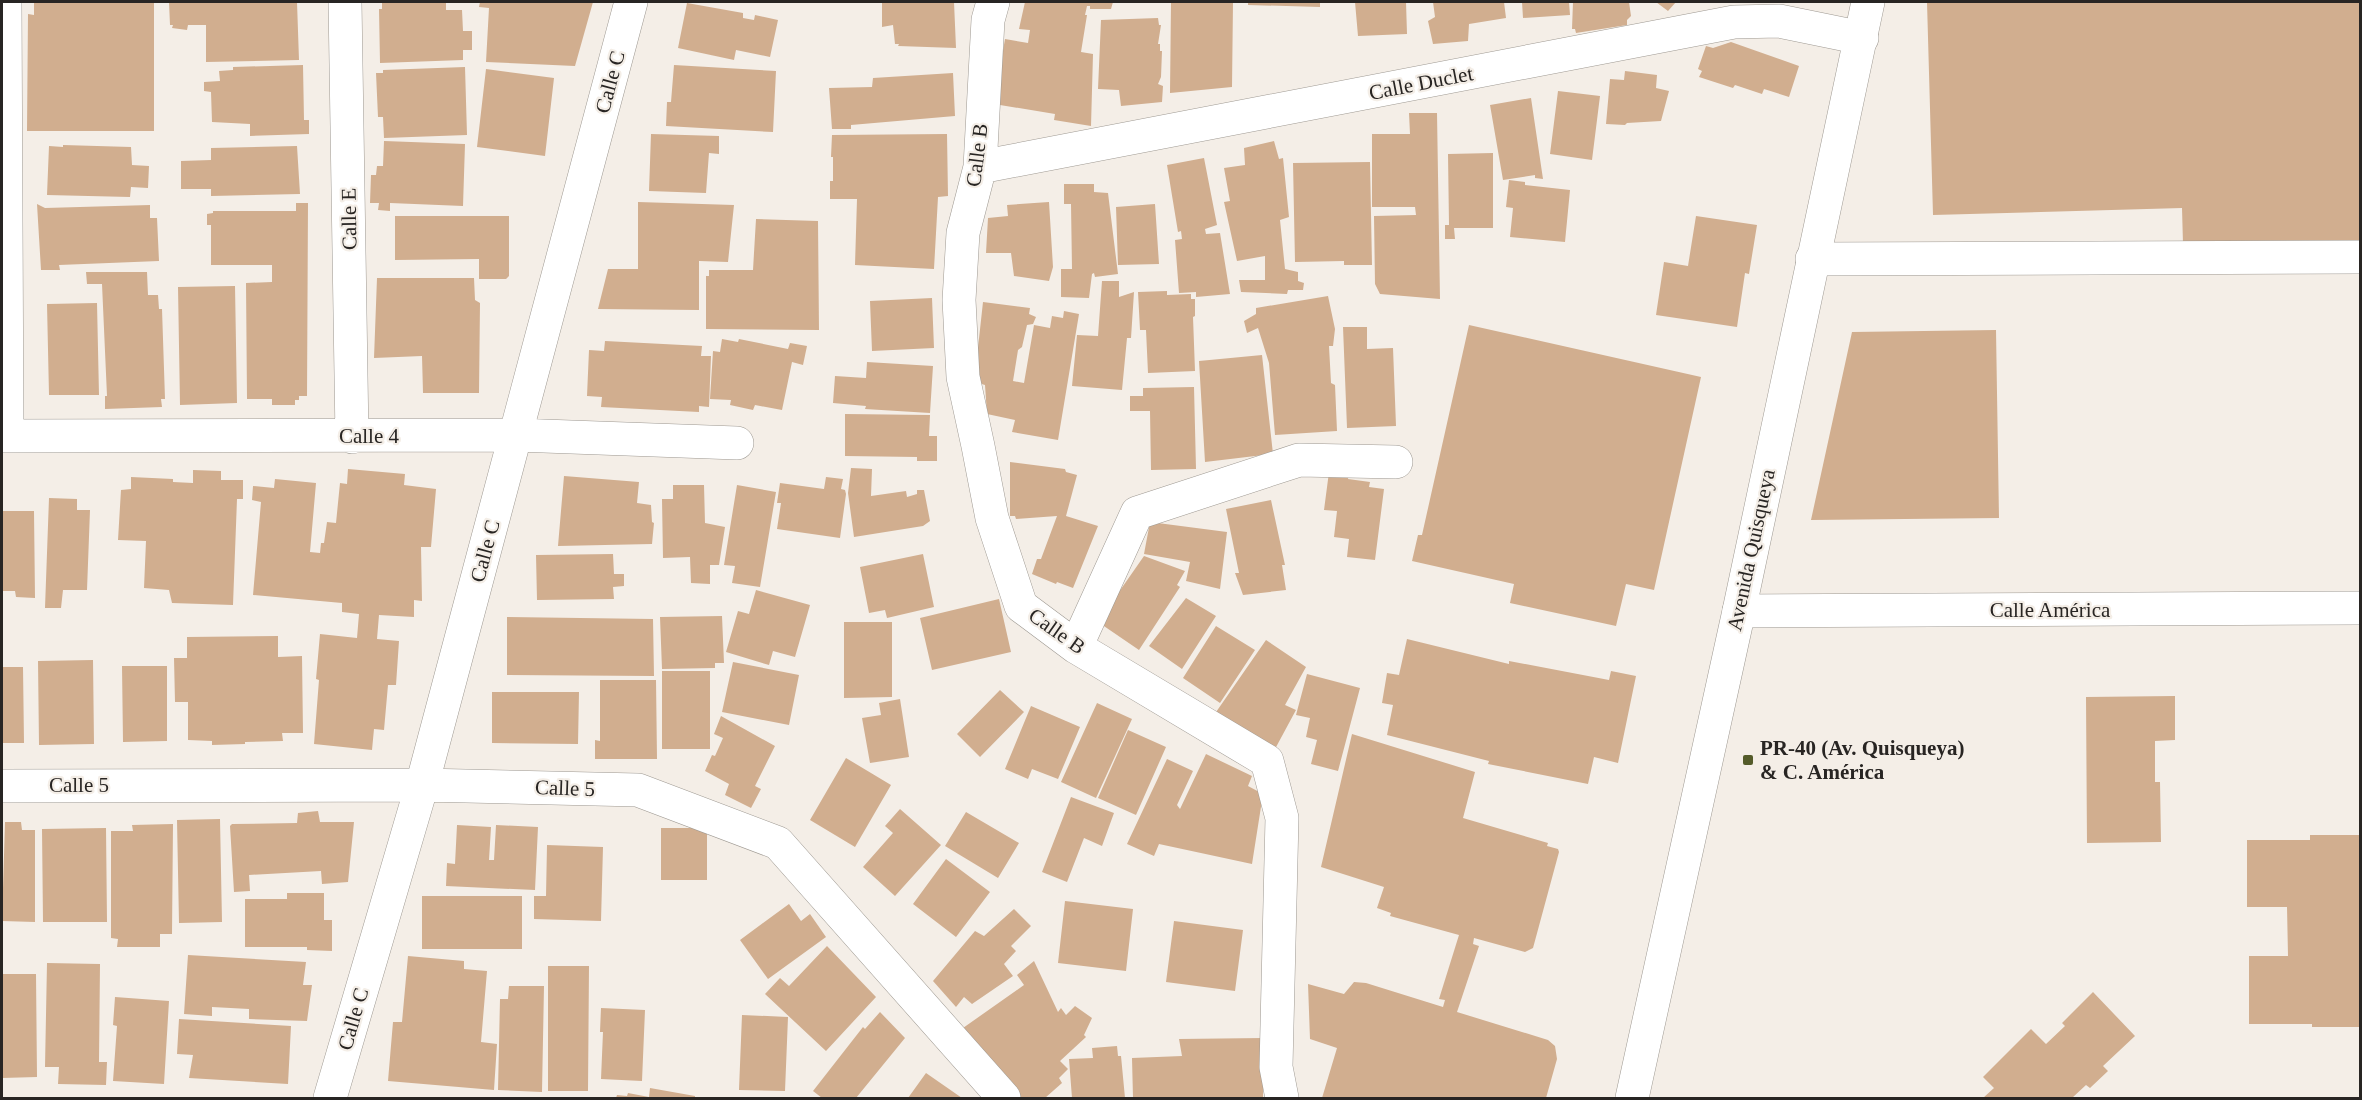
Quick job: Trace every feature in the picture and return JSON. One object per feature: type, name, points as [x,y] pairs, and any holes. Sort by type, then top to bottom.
[{"type":"street","points":[[4,436],[5,2]]},
{"type":"street","name":"Calle E","points":[[345,2],[352,437]]},
{"type":"street","name":"Calle C","points":[[330,1098],[422,785],[631,2]]},
{"type":"street","name":"Calle B","points":[[993,2],[988,20],[980,166],[963,233],[959,300],[963,377],[992,518],[1021,606],[1076,647],[1267,761],[1282,818],[1276,1066],[1282,1098]]},
{"type":"street","name":"Avenida Quisqueya","points":[[1632,1098],[1739,611],[1868,2]]},
{"type":"street","name":"Calle Duclet","points":[[980,166],[1734,22],[1779,21],[1862,38]]},
{"type":"street","points":[[1812,259],[2361,257]]},
{"type":"street","name":"Calle 4","points":[[4,436],[516,435],[736,443]]},
{"type":"street","points":[[1076,647],[1137,513],[1299,460],[1396,462]]},
{"type":"street","name":"Calle América","points":[[1739,611],[2361,608]]},
{"type":"street","name":"Calle 5","points":[[2,786],[422,785],[638,790],[778,843],[1004,1098]]},
{"type":"building","points":[[34,2],[154,2],[154,131],[27,131],[28,14],[34,15]]},
{"type":"building","points":[[169,2],[297,2],[299,60],[206,62],[206,25],[188,25],[187,30],[172,28]]},
{"type":"building","points":[[382,2],[446,2],[446,10],[462,10],[463,31],[472,31],[472,50],[463,50],[463,60],[380,63],[379,9],[382,9]]},
{"type":"building","points":[[480,2],[593,2],[575,66],[486,62],[489,8],[479,7]]},
{"type":"building","points":[[882,2],[954,2],[956,48],[898,46],[899,44],[895,44],[893,25],[882,27]]},
{"type":"building","points":[[1025,2],[1113,2],[1111,9],[1090,9],[1090,6],[1087,6],[1085,15],[1087,15],[1081,52],[1093,54],[1091,126],[1054,120],[1055,114],[994,104],[1005,39],[1028,43],[1030,30],[1019,29]]},
{"type":"building","points":[[1171,2],[1233,2],[1232,87],[1170,93]]},
{"type":"building","points":[[1248,2],[1320,2],[1320,7],[1248,5]]},
{"type":"building","points":[[1355,2],[1406,2],[1407,34],[1358,36]]},
{"type":"building","points":[[1433,2],[1504,2],[1506,18],[1469,24],[1468,41],[1433,44],[1428,21],[1435,17]]},
{"type":"building","points":[[1522,2],[1569,2],[1570,15],[1523,18]]},
{"type":"building","points":[[1573,2],[1629,2],[1631,16],[1627,20],[1627,25],[1576,33],[1575,29],[1572,29]]},
{"type":"building","points":[[1656,2],[1676,2],[1668,11]]},
{"type":"building","points":[[1927,2],[2360,2],[2360,242],[2183,244],[2182,208],[1933,215]]},
{"type":"building","points":[[687,3],[743,13],[743,18],[754,20],[755,15],[778,20],[770,57],[736,50],[734,60],[678,48]]},
{"type":"building","points":[[1158,18],[1159,25],[1161,25],[1158,44],[1162,51],[1161,77],[1158,84],[1163,86],[1162,102],[1121,106],[1119,90],[1098,89],[1101,20]]},
{"type":"building","points":[[1731,42],[1799,66],[1789,97],[1764,89],[1762,94],[1735,85],[1733,88],[1699,77],[1702,71],[1698,69],[1706,46],[1713,48]]},
{"type":"building","points":[[303,65],[304,120],[309,120],[309,134],[250,136],[250,124],[212,122],[211,92],[204,91],[204,82],[220,81],[219,71],[233,70],[233,67]]},
{"type":"building","points":[[674,65],[776,71],[773,132],[666,126],[667,102],[671,102]]},
{"type":"building","points":[[465,67],[467,135],[384,138],[383,117],[378,117],[376,73],[383,73],[383,70]]},
{"type":"building","points":[[486,69],[554,78],[545,156],[477,147]]},
{"type":"building","points":[[1625,71],[1657,75],[1656,88],[1669,91],[1661,121],[1625,125],[1606,124],[1610,79],[1624,80]]},
{"type":"building","points":[[953,73],[955,116],[851,125],[851,129],[832,129],[829,88],[872,87],[873,78]]},
{"type":"building","points":[[1558,91],[1600,96],[1592,160],[1550,154]]},
{"type":"building","points":[[1531,98],[1543,179],[1535,178],[1535,175],[1503,180],[1490,105]]},
{"type":"building","points":[[1409,113],[1437,113],[1440,299],[1380,294],[1375,284],[1374,216],[1416,215],[1415,207],[1372,207],[1372,134],[1410,134]]},
{"type":"building","points":[[651,134],[719,136],[719,154],[709,153],[706,193],[649,191]]},
{"type":"building","points":[[947,134],[948,196],[938,197],[934,269],[855,265],[857,199],[830,199],[830,181],[833,181],[832,135]]},
{"type":"building","points":[[384,141],[465,144],[463,206],[390,203],[390,211],[378,210],[379,203],[370,203],[371,175],[376,175],[377,166],[383,166]]},
{"type":"building","points":[[1274,141],[1279,159],[1283,158],[1289,217],[1280,220],[1285,269],[1298,272],[1298,281],[1304,283],[1303,290],[1288,290],[1287,294],[1241,292],[1239,280],[1265,280],[1265,256],[1237,261],[1224,202],[1230,201],[1224,168],[1245,165],[1244,148]]},
{"type":"building","points":[[63,145],[131,147],[132,165],[149,166],[148,188],[131,187],[130,197],[47,195],[49,146],[63,147]]},
{"type":"building","points":[[297,146],[300,194],[211,196],[211,189],[181,189],[181,161],[211,160],[211,148]]},
{"type":"building","points":[[1493,153],[1493,228],[1454,228],[1455,239],[1445,239],[1445,225],[1449,225],[1448,154]]},
{"type":"building","points":[[1204,158],[1217,225],[1205,229],[1206,234],[1220,233],[1230,294],[1196,297],[1196,292],[1179,293],[1175,240],[1182,239],[1181,231],[1178,232],[1167,165]]},
{"type":"building","points":[[1370,162],[1372,265],[1344,265],[1344,261],[1295,262],[1293,163]]},
{"type":"building","points":[[1509,180],[1525,182],[1525,185],[1570,190],[1565,242],[1510,237],[1513,208],[1506,207]]},
{"type":"building","points":[[1064,184],[1094,184],[1094,192],[1108,193],[1118,274],[1095,277],[1094,273],[1092,274],[1089,298],[1061,297],[1061,269],[1072,269],[1071,204],[1064,204]]},
{"type":"building","points":[[638,202],[734,205],[728,262],[699,261],[699,310],[598,309],[608,269],[638,269]]},
{"type":"building","points":[[1049,202],[1053,267],[1049,281],[1014,276],[1011,253],[986,253],[988,218],[1008,216],[1007,205]]},
{"type":"building","points":[[296,203],[308,203],[307,396],[299,396],[299,400],[295,400],[295,405],[272,405],[272,399],[247,399],[246,283],[272,282],[272,265],[211,265],[211,225],[207,225],[207,214],[213,211],[296,211]]},
{"type":"building","points":[[37,204],[45,208],[150,205],[150,218],[157,218],[159,261],[59,265],[60,270],[41,270]]},
{"type":"building","points":[[1155,204],[1159,264],[1118,265],[1116,207]]},
{"type":"building","points":[[395,216],[509,216],[509,276],[506,279],[479,279],[479,259],[395,260]]},
{"type":"building","points":[[1696,216],[1757,225],[1749,274],[1745,273],[1737,327],[1656,315],[1664,262],[1688,266]]},
{"type":"building","points":[[756,219],[818,221],[819,330],[706,329],[706,276],[709,276],[709,270],[753,270]]},
{"type":"building","points":[[86,272],[147,272],[148,295],[158,295],[159,309],[162,309],[165,399],[161,399],[162,407],[105,409],[105,396],[107,396],[102,284],[87,284]]},
{"type":"building","points":[[377,278],[474,278],[475,300],[480,303],[479,393],[423,393],[422,356],[374,358]]},
{"type":"building","points":[[1102,281],[1119,281],[1119,297],[1134,292],[1131,338],[1127,338],[1122,390],[1072,386],[1077,335],[1098,336]]},
{"type":"building","points":[[235,286],[237,403],[180,405],[178,287]]},
{"type":"building","points":[[1167,291],[1167,295],[1191,294],[1191,299],[1195,299],[1195,316],[1193,317],[1195,371],[1148,373],[1146,330],[1140,330],[1138,292]]},
{"type":"building","points":[[1328,296],[1335,329],[1333,346],[1329,346],[1331,383],[1335,385],[1337,431],[1275,435],[1269,363],[1258,328],[1247,333],[1244,321],[1256,314],[1256,308]]},
{"type":"building","points":[[932,298],[934,348],[872,351],[870,301]]},
{"type":"building","points":[[983,302],[1030,308],[1029,314],[1036,317],[1033,324],[1027,325],[1022,347],[1018,350],[1013,381],[1024,383],[1034,325],[1050,328],[1052,316],[1063,318],[1064,311],[1079,314],[1058,440],[1012,432],[1015,420],[987,414],[985,385],[978,383],[976,366]]},
{"type":"building","points":[[97,303],[99,395],[49,395],[47,304]]},
{"type":"building","points":[[1469,325],[1701,377],[1654,590],[1626,584],[1616,626],[1510,603],[1514,584],[1412,561],[1418,535],[1422,535]]},
{"type":"building","points":[[1343,327],[1367,327],[1367,349],[1393,348],[1396,426],[1347,428]]},
{"type":"building","points":[[1996,330],[1999,518],[1811,520],[1852,332]]},
{"type":"building","points":[[722,339],[738,342],[739,339],[788,349],[790,343],[807,346],[803,365],[792,362],[782,410],[755,405],[753,410],[730,405],[731,400],[710,399],[713,351],[720,352]]},
{"type":"building","points":[[605,341],[702,346],[701,356],[711,356],[709,407],[699,406],[699,412],[601,407],[602,397],[587,396],[589,350],[604,351]]},
{"type":"building","points":[[1262,355],[1273,454],[1205,462],[1199,361]]},
{"type":"building","points":[[867,362],[933,366],[930,413],[865,409],[866,406],[833,403],[835,376],[866,378]]},
{"type":"building","points":[[1194,387],[1196,469],[1151,470],[1150,411],[1130,411],[1130,396],[1143,396],[1143,388]]},
{"type":"building","points":[[845,414],[930,415],[929,436],[937,436],[937,461],[917,461],[917,457],[845,456]]},
{"type":"building","points":[[1010,462],[1065,469],[1066,472],[1077,475],[1066,516],[1098,526],[1073,588],[1032,574],[1037,559],[1041,559],[1057,516],[1016,519],[1015,516],[1010,516]]},
{"type":"building","points":[[851,468],[872,469],[871,496],[906,491],[907,497],[917,494],[917,490],[924,490],[930,521],[923,526],[854,537],[848,493]]},
{"type":"building","points":[[348,469],[405,474],[404,485],[436,489],[431,547],[421,547],[422,601],[414,600],[414,617],[379,615],[377,639],[399,641],[396,685],[388,685],[384,730],[374,729],[372,750],[314,744],[320,634],[357,638],[359,614],[342,612],[342,603],[253,595],[261,502],[252,500],[253,486],[274,488],[275,479],[316,483],[310,552],[320,553],[327,522],[336,523],[340,483],[347,484]]},
{"type":"building","points":[[193,470],[221,471],[221,480],[243,480],[243,499],[237,499],[233,605],[172,603],[169,590],[144,588],[146,541],[118,540],[121,490],[131,489],[131,477],[173,479],[173,482],[193,483]]},
{"type":"building","points":[[1329,472],[1349,474],[1348,479],[1370,482],[1369,487],[1384,489],[1375,560],[1347,557],[1349,539],[1334,537],[1337,511],[1324,510]]},
{"type":"building","points":[[564,476],[639,482],[637,503],[651,505],[652,522],[654,523],[652,544],[558,546]]},
{"type":"building","points":[[826,477],[843,479],[841,489],[845,490],[846,494],[840,538],[777,529],[781,503],[777,503],[780,483],[824,489]]},
{"type":"building","points":[[673,485],[704,485],[705,523],[725,527],[719,565],[710,565],[710,584],[691,583],[690,557],[663,558],[662,499],[673,499]]},
{"type":"building","points":[[737,485],[776,492],[760,587],[732,583],[735,566],[724,565]]},
{"type":"building","points":[[49,498],[77,499],[77,510],[90,510],[87,590],[63,590],[61,608],[45,608]]},
{"type":"building","points":[[1271,500],[1285,565],[1282,565],[1286,590],[1243,595],[1235,573],[1239,573],[1226,509]]},
{"type":"building","points":[[2,511],[34,511],[35,598],[16,597],[15,591],[2,591]]},
{"type":"building","points":[[1150,522],[1227,532],[1220,589],[1186,581],[1190,562],[1144,554]]},
{"type":"building","points":[[613,554],[614,574],[624,574],[624,586],[613,587],[614,599],[537,600],[536,555]]},
{"type":"building","points":[[923,554],[934,607],[887,618],[885,610],[869,613],[860,567]]},
{"type":"building","points":[[1144,556],[1185,571],[1177,585],[1180,587],[1139,650],[1098,622]]},
{"type":"building","points":[[756,590],[810,605],[795,657],[773,651],[769,665],[726,652],[738,611],[749,614]]},
{"type":"building","points":[[1186,598],[1216,616],[1182,669],[1149,646]]},
{"type":"building","points":[[999,599],[1011,652],[932,670],[920,618]]},
{"type":"building","points":[[722,616],[724,663],[715,663],[715,668],[662,669],[660,617]]},
{"type":"building","points":[[507,617],[653,619],[654,676],[507,675]]},
{"type":"building","points":[[844,622],[892,622],[892,697],[844,698]]},
{"type":"building","points":[[1216,626],[1255,650],[1220,703],[1183,678]]},
{"type":"building","points":[[278,636],[278,657],[302,656],[303,733],[282,733],[283,741],[245,742],[245,744],[212,745],[212,741],[188,740],[188,702],[175,702],[174,658],[187,658],[187,637]]},
{"type":"building","points":[[1407,639],[1509,664],[1509,661],[1609,680],[1611,671],[1636,676],[1618,763],[1594,757],[1588,784],[1488,764],[1489,761],[1387,735],[1393,705],[1382,703],[1387,673],[1399,675]]},
{"type":"building","points":[[1266,640],[1306,667],[1285,705],[1296,710],[1275,749],[1214,715]]},
{"type":"building","points":[[93,660],[94,744],[39,745],[38,661]]},
{"type":"building","points":[[733,662],[799,675],[789,725],[722,712]]},
{"type":"building","points":[[122,666],[167,666],[167,741],[123,742]]},
{"type":"building","points":[[2,667],[23,667],[24,743],[2,743]]},
{"type":"building","points":[[662,671],[710,671],[710,749],[662,749]]},
{"type":"building","points":[[1307,674],[1360,688],[1338,771],[1311,764],[1317,740],[1306,737],[1310,718],[1296,715]]},
{"type":"building","points":[[600,680],[656,680],[657,759],[595,759],[595,740],[600,741]]},
{"type":"building","points":[[1000,690],[1024,712],[980,757],[957,734]]},
{"type":"building","points":[[492,692],[579,692],[578,744],[492,743]]},
{"type":"building","points":[[2175,696],[2175,740],[2155,741],[2155,782],[2160,782],[2161,842],[2087,843],[2086,697]]},
{"type":"building","points":[[900,699],[909,757],[870,763],[862,718],[881,715],[879,703]]},
{"type":"building","points":[[1097,703],[1132,719],[1096,798],[1061,782]]},
{"type":"building","points":[[1031,706],[1080,727],[1058,779],[1032,769],[1028,779],[1005,769]]},
{"type":"building","points":[[721,716],[775,746],[755,786],[761,789],[751,808],[725,795],[729,784],[705,771],[723,738],[714,734]]},
{"type":"building","points":[[1128,730],[1166,747],[1136,815],[1098,798]]},
{"type":"building","points":[[1352,734],[1475,772],[1463,818],[1548,843],[1547,846],[1558,849],[1533,948],[1525,952],[1474,938],[1473,944],[1479,946],[1457,1012],[1548,1040],[1555,1046],[1557,1059],[1546,1098],[1322,1098],[1337,1048],[1310,1039],[1308,984],[1344,994],[1354,982],[1366,983],[1443,1007],[1445,1000],[1439,999],[1459,935],[1390,916],[1391,913],[1377,908],[1384,887],[1321,867]]},
{"type":"building","points":[[1206,754],[1252,776],[1248,786],[1263,794],[1252,864],[1159,844],[1154,856],[1127,844],[1167,759],[1193,771],[1177,805],[1180,809]]},
{"type":"building","points":[[846,758],[891,785],[855,847],[810,820]]},
{"type":"building","points":[[1071,797],[1114,813],[1102,846],[1084,838],[1067,882],[1042,872]]},
{"type":"building","points":[[900,809],[941,845],[895,896],[863,867],[893,833],[885,826]]},
{"type":"building","points":[[318,811],[320,822],[354,822],[348,882],[322,884],[321,871],[249,875],[250,891],[234,892],[230,826],[232,824],[297,823],[298,813]]},
{"type":"building","points":[[966,812],[1019,843],[998,878],[945,846]]},
{"type":"building","points":[[220,819],[222,922],[179,923],[177,820]]},
{"type":"building","points":[[5,822],[21,822],[22,830],[35,830],[35,922],[2,921]]},
{"type":"building","points":[[173,824],[172,934],[160,934],[160,947],[117,947],[118,939],[111,938],[111,831],[133,831],[132,825]]},
{"type":"building","points":[[457,825],[491,827],[489,860],[494,860],[496,825],[538,827],[535,890],[446,886],[447,863],[455,864]]},
{"type":"building","points":[[106,828],[107,922],[43,922],[42,829]]},
{"type":"building","points":[[661,828],[707,828],[707,880],[661,880]]},
{"type":"building","points":[[2310,835],[2360,835],[2360,1027],[2249,1024],[2249,956],[2288,956],[2287,907],[2247,907],[2247,840],[2310,840]]},
{"type":"building","points":[[547,845],[603,847],[601,921],[534,919],[534,896],[546,896]]},
{"type":"building","points":[[946,859],[990,892],[956,937],[913,904]]},
{"type":"building","points":[[287,893],[324,893],[324,920],[332,920],[332,951],[307,950],[307,947],[245,947],[245,899],[287,899]]},
{"type":"building","points":[[422,896],[522,896],[522,949],[422,949]]},
{"type":"building","points":[[1065,901],[1133,909],[1126,971],[1058,963]]},
{"type":"building","points":[[789,904],[801,921],[810,914],[826,937],[768,979],[740,940]]},
{"type":"building","points":[[1014,909],[1031,926],[1011,946],[1016,951],[1004,964],[1013,976],[972,1004],[964,997],[956,1007],[933,981],[975,931],[984,936]]},
{"type":"building","points":[[1174,921],[1243,930],[1235,991],[1166,982]]},
{"type":"building","points":[[827,946],[876,997],[826,1051],[765,994],[780,978],[789,986]]},
{"type":"building","points":[[188,955],[306,962],[303,985],[312,985],[307,1021],[249,1019],[249,1009],[212,1007],[212,1016],[184,1014]]},
{"type":"building","points":[[408,956],[464,961],[464,969],[487,971],[481,1042],[497,1044],[494,1090],[388,1081],[393,1022],[402,1022]]},
{"type":"building","points":[[1034,961],[1058,1012],[1061,1008],[1066,1015],[1075,1006],[1092,1018],[1084,1035],[1086,1037],[1060,1061],[1068,1069],[1059,1078],[1062,1083],[1045,1098],[1022,1098],[997,1072],[963,1028],[1024,985],[1017,975]]},
{"type":"building","points":[[47,963],[100,964],[99,1062],[107,1062],[106,1085],[58,1084],[59,1067],[45,1067]]},
{"type":"building","points":[[548,966],[589,966],[588,1091],[548,1091]]},
{"type":"building","points":[[2,974],[36,974],[37,1077],[2,1078]]},
{"type":"building","points":[[509,986],[544,986],[542,1092],[498,1090],[500,999],[508,999]]},
{"type":"building","points":[[2093,992],[2135,1036],[2103,1066],[2108,1071],[2090,1088],[2086,1085],[2072,1098],[1983,1098],[1994,1088],[1983,1077],[2031,1029],[2046,1044],[2065,1026],[2062,1023]]},
{"type":"building","points":[[115,997],[169,1001],[164,1084],[113,1081],[117,1026],[113,1025]]},
{"type":"building","points":[[601,1008],[645,1010],[642,1081],[601,1079],[603,1032],[600,1032]]},
{"type":"building","points":[[880,1012],[905,1038],[856,1098],[822,1098],[813,1091],[863,1027],[865,1029]]},
{"type":"building","points":[[742,1015],[788,1017],[785,1091],[739,1090]]},
{"type":"building","points":[[179,1019],[291,1026],[288,1084],[189,1078],[193,1055],[177,1054]]},
{"type":"building","points":[[1263,1038],[1263,1097],[1133,1098],[1132,1058],[1182,1056],[1179,1039]]},
{"type":"building","points":[[1117,1046],[1118,1056],[1121,1056],[1125,1098],[1072,1098],[1069,1059],[1093,1058],[1092,1048]]},
{"type":"building","points":[[926,1073],[962,1098],[908,1098]]},
{"type":"building","points":[[650,1088],[695,1096],[695,1098],[616,1098],[617,1095],[627,1096],[628,1093],[649,1097]]},
{"type":"place","name":"PR-40 (Av. Quisqueya) & C. América","points":[[1748,760]]}]
